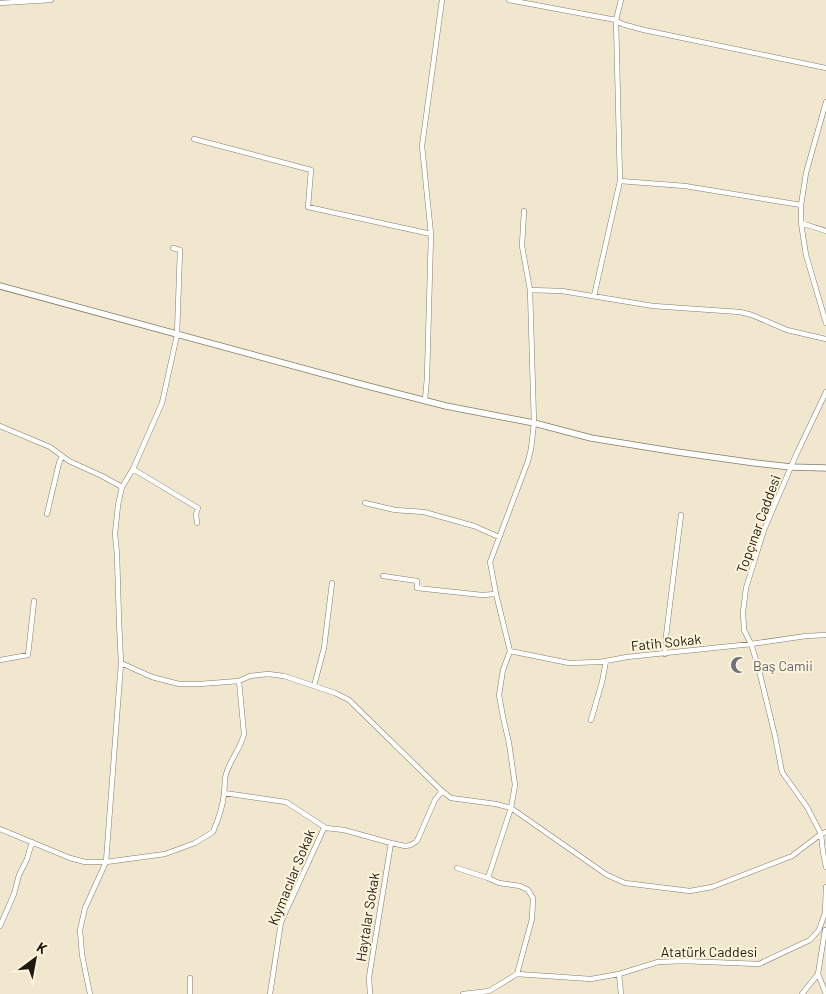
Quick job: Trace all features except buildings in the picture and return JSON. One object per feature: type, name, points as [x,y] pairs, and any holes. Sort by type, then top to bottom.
[{"type":"street","points":[[0,3],[51,0]]},
{"type":"street","points":[[425,400],[430,234],[422,146],[442,0]]},
{"type":"street","points":[[509,0],[616,20],[622,24],[644,30],[826,68]]},
{"type":"street","points":[[594,296],[620,180],[616,20],[621,0]]},
{"type":"street","points":[[826,102],[806,173],[801,205],[801,223],[806,255],[826,323]]},
{"type":"street","points":[[194,139],[311,170],[308,207],[430,234]]},
{"type":"street","points":[[620,180],[685,186],[801,205]]},
{"type":"street","points":[[488,878],[511,808],[515,786],[500,695],[504,670],[510,651],[490,562],[528,461],[534,423],[530,290],[522,246],[524,211]]},
{"type":"street","points":[[801,223],[826,231]]},
{"type":"street","points":[[90,994],[82,955],[80,930],[85,908],[106,862],[122,663],[115,534],[118,505],[122,487],[133,469],[162,403],[177,335],[180,250],[173,248]]},
{"type":"street","points":[[0,286],[446,406],[534,423],[591,438],[677,452],[791,467],[826,468]]},
{"type":"street","points":[[530,290],[562,291],[653,306],[740,312],[752,314],[787,330],[826,339]]},
{"type":"street","name":"Topçınar Caddesi","points":[[824,833],[782,772],[760,675],[751,644],[744,630],[743,612],[746,588],[764,530],[826,392]]},
{"type":"street","points":[[0,426],[50,447],[69,461],[122,487]]},
{"type":"street","points":[[47,514],[58,463],[62,456]]},
{"type":"street","points":[[133,469],[198,508],[196,514],[197,522]]},
{"type":"street","points":[[365,504],[395,510],[424,512],[474,526],[498,537]]},
{"type":"street","points":[[665,654],[681,515]]},
{"type":"street","points":[[382,576],[417,581],[417,588],[461,594],[496,594]]},
{"type":"street","points":[[314,686],[324,648],[332,583]]},
{"type":"street","points":[[0,660],[28,656],[34,601]]},
{"type":"street","name":"Fatih Sokak","points":[[510,651],[568,663],[606,661],[826,634]]},
{"type":"street","points":[[591,720],[606,661]]},
{"type":"street","points":[[122,663],[152,677],[179,684],[239,681],[250,676],[268,674],[284,676],[334,693],[349,700],[451,798],[511,808],[607,875],[625,883],[690,891],[712,888],[792,856],[824,833]]},
{"type":"street","points":[[0,829],[70,858],[85,862],[106,862],[165,854],[195,843],[213,832],[224,793],[226,772],[244,734],[239,681]]},
{"type":"street","points":[[224,793],[286,802],[324,828],[344,830],[405,846],[412,845],[417,841],[435,800],[442,791]]},
{"type":"street","name":"Kıymacılar Sokak","points":[[270,994],[281,922],[324,828]]},
{"type":"street","points":[[824,833],[823,852],[826,867]]},
{"type":"street","points":[[0,926],[14,894],[19,874],[27,860],[32,842]]},
{"type":"street","name":"Haytalar Sokak","points":[[370,994],[369,977],[391,843]]},
{"type":"street","points":[[456,868],[499,883],[520,886],[528,890],[532,898],[532,919],[517,974],[489,991],[463,994]]},
{"type":"street","points":[[802,994],[818,974],[826,930],[820,928],[825,913],[826,887]]},
{"type":"street","name":"Atatürk Caddesi","points":[[517,974],[591,979],[620,974],[658,962],[759,964],[810,940],[820,928]]},
{"type":"street","points":[[620,974],[621,994]]},
{"type":"street","points":[[818,974],[826,994]]},
{"type":"street","points":[[190,978],[190,994]]},
{"type":"place","name":"Baş Camii","points":[[739,665]]}]
